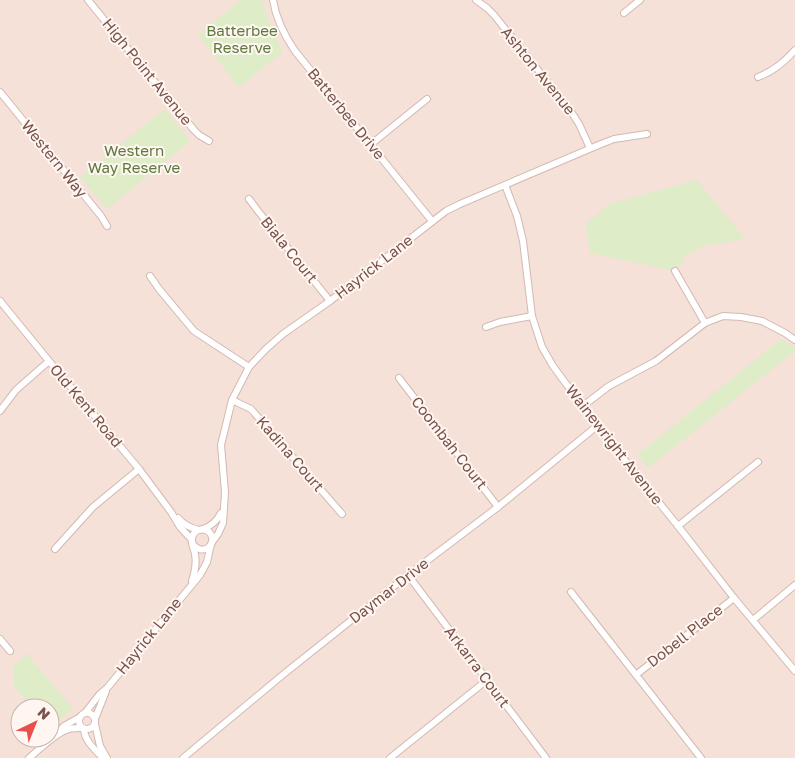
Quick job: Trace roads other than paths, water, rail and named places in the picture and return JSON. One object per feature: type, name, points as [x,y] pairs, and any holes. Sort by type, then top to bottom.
[{"type":"street","name":"High Point Avenue","points":[[88,0],[188,123],[199,135],[209,141]]},
{"type":"street","name":"Batterbee Drive","points":[[273,0],[279,23],[290,44],[432,221]]},
{"type":"street","name":"Ashton Avenue","points":[[476,0],[494,15],[570,110],[580,124],[590,148]]},
{"type":"street","points":[[624,13],[640,0]]},
{"type":"street","points":[[758,77],[777,68],[795,50]]},
{"type":"street","name":"Western Way","points":[[0,92],[101,216],[107,226]]},
{"type":"street","points":[[370,145],[427,99]]},
{"type":"street","name":"Hayrick Lane","points":[[60,730],[83,715],[200,575],[207,562],[211,543],[218,534],[222,522],[224,492],[221,445],[232,400],[249,367],[266,349],[283,334],[330,301],[446,211],[590,148],[614,139],[647,134]]},
{"type":"street","name":"Wainewright Avenue","points":[[505,185],[517,216],[523,242],[532,316],[542,346],[553,366],[597,426],[734,598],[795,671]]},
{"type":"street","name":"Biala Court","points":[[249,199],[330,301]]},
{"type":"street","points":[[675,271],[704,323]]},
{"type":"street","points":[[150,276],[158,289],[194,331],[249,367]]},
{"type":"street","name":"Old Kent Road","points":[[0,301],[139,469],[192,542]]},
{"type":"street","points":[[486,327],[500,322],[532,316]]},
{"type":"street","points":[[583,406],[609,386],[656,361],[704,323],[723,316],[762,321],[795,340]]},
{"type":"street","points":[[0,411],[16,390],[49,361]]},
{"type":"street","name":"Coombah Court","points":[[398,378],[498,507]]},
{"type":"street","name":"Kadina Court","points":[[232,400],[251,409],[342,514]]},
{"type":"street","name":"Daymar Drive","points":[[183,758],[285,673],[408,575],[498,507],[597,426]]},
{"type":"street","points":[[678,526],[758,462]]},
{"type":"street","points":[[55,549],[93,507],[139,469]]},
{"type":"street","points":[[201,530],[206,530],[211,535],[211,543],[206,549],[200,550],[192,542],[194,533],[201,530],[211,526],[223,509]]},
{"type":"street","name":"Old Kent Road","points":[[171,512],[183,524],[192,529],[201,530]]},
{"type":"street","name":"Hayrick Lane","points":[[191,585],[196,572],[196,557],[192,542]]},
{"type":"street","name":"Arkarra Court","points":[[408,575],[546,758]]},
{"type":"street","points":[[753,620],[795,586]]},
{"type":"street","name":"Dobell Place","points":[[571,592],[701,758]]},
{"type":"street","name":"Dobell Place","points":[[636,674],[734,598]]},
{"type":"street","points":[[0,639],[10,651]]},
{"type":"street","points":[[390,758],[487,680]]},
{"type":"street","name":"Hayrick Lane","points":[[95,722],[108,687]]},
{"type":"street","points":[[103,758],[84,734],[79,722],[83,715],[91,714],[95,722],[98,741],[107,758]]},
{"type":"street","points":[[83,728],[92,728],[95,722]]},
{"type":"street","name":"Hayrick Lane","points":[[60,734],[70,729],[83,728]]},
{"type":"street","name":"Hayrick Lane","points":[[29,758],[41,748]]},
{"type":"park label","name":"Batterbee Reserve","points":[[242,40]]},
{"type":"park label","name":"Western Way Reserve","points":[[134,160]]}]
